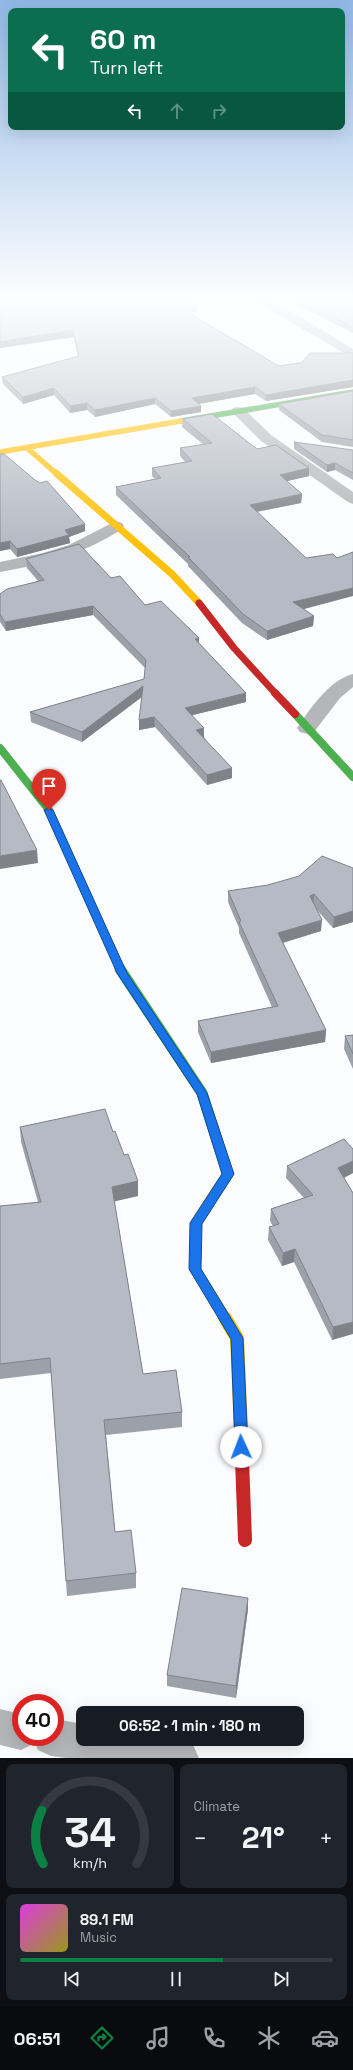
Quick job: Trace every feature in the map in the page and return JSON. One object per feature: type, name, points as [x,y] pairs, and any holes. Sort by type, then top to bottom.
[{"type":"street","points":[[0,452],[353,392]]},
{"type":"street","points":[[238,411],[266,438],[353,499]]},
{"type":"street","points":[[266,438],[295,443]]},
{"type":"street","points":[[26,448],[172,574],[205,610],[234,648],[353,777]]},
{"type":"street","points":[[0,567],[49,558],[81,548],[97,540],[116,526]]},
{"type":"street","points":[[307,728],[333,696],[346,683],[353,680]]},
{"type":"street","points":[[0,748],[49,810],[122,973],[202,1093],[228,1174],[196,1223],[195,1269],[237,1338],[245,1540]]},
{"type":"street","points":[[0,1727],[12,1730]]},
{"type":"street","points":[[64,1739],[180,1758]]},
{"type":"building","points":[[6,381],[347,381],[266,395],[255,387],[192,398],[201,406],[171,411],[155,398],[95,410],[87,403],[70,406],[54,388],[23,397]]},
{"type":"building","points":[[353,391],[353,440],[322,435],[279,404]]},
{"type":"building","points":[[212,414],[257,449],[276,445],[309,468],[280,475],[302,494],[250,505],[306,558],[333,554],[337,558],[353,552],[353,588],[293,602],[314,616],[267,631],[243,614],[188,557],[190,557],[116,487],[161,478],[152,468],[192,461],[180,448],[212,443],[183,419]]},
{"type":"building","points":[[294,442],[353,450],[353,473],[335,463],[327,465]]},
{"type":"building","points":[[0,454],[4,454],[40,483],[47,481],[85,524],[65,530],[69,535],[17,549],[10,541],[0,543]]},
{"type":"building","points":[[79,544],[111,578],[120,576],[145,605],[161,601],[199,638],[195,639],[246,693],[185,708],[204,728],[196,730],[232,768],[207,775],[154,717],[139,720],[143,686],[82,732],[30,712],[144,679],[146,660],[93,606],[5,622],[0,614],[0,594],[7,589],[44,580],[26,559]]},
{"type":"building","points":[[1,780],[37,850],[0,856]]},
{"type":"building","points":[[322,856],[353,868],[353,911],[334,917],[314,894],[310,896],[322,920],[278,933],[326,1030],[211,1052],[198,1021],[278,1006],[239,922],[241,921],[228,891],[268,885],[299,876]]},
{"type":"building","points":[[353,1035],[353,1054],[345,1036]]},
{"type":"building","points":[[105,1109],[113,1132],[115,1131],[124,1155],[128,1154],[138,1181],[112,1187],[143,1374],[176,1370],[182,1412],[104,1420],[115,1532],[131,1530],[136,1573],[66,1581],[50,1358],[0,1364],[0,1206],[41,1202],[20,1127]]},
{"type":"building","points":[[344,1139],[353,1149],[353,1161],[338,1168],[353,1193],[353,1322],[333,1327],[295,1249],[283,1253],[269,1227],[279,1224],[271,1209],[313,1195],[287,1166]]},
{"type":"building","points":[[182,1588],[248,1598],[236,1686],[167,1675]]},
{"type":"traffic: fast","points":[[181,421],[353,392]]},
{"type":"traffic: fast","points":[[295,714],[353,777]]},
{"type":"traffic: fast","points":[[0,748],[49,810],[122,973],[202,1093],[228,1174],[216,1192]]},
{"type":"traffic: slow","points":[[0,452],[181,421]]},
{"type":"traffic: slow","points":[[27,448],[172,574],[199,603]]},
{"type":"traffic: slow","points":[[216,1192],[196,1223],[195,1269],[237,1338],[241,1432]]},
{"type":"traffic: jam","points":[[199,603],[234,648],[295,714]]},
{"type":"traffic: jam","points":[[241,1432],[245,1540]]},
{"type":"route","points":[[49,810],[122,973],[202,1093],[228,1174],[196,1223],[195,1269],[237,1338],[241,1447]]}]
